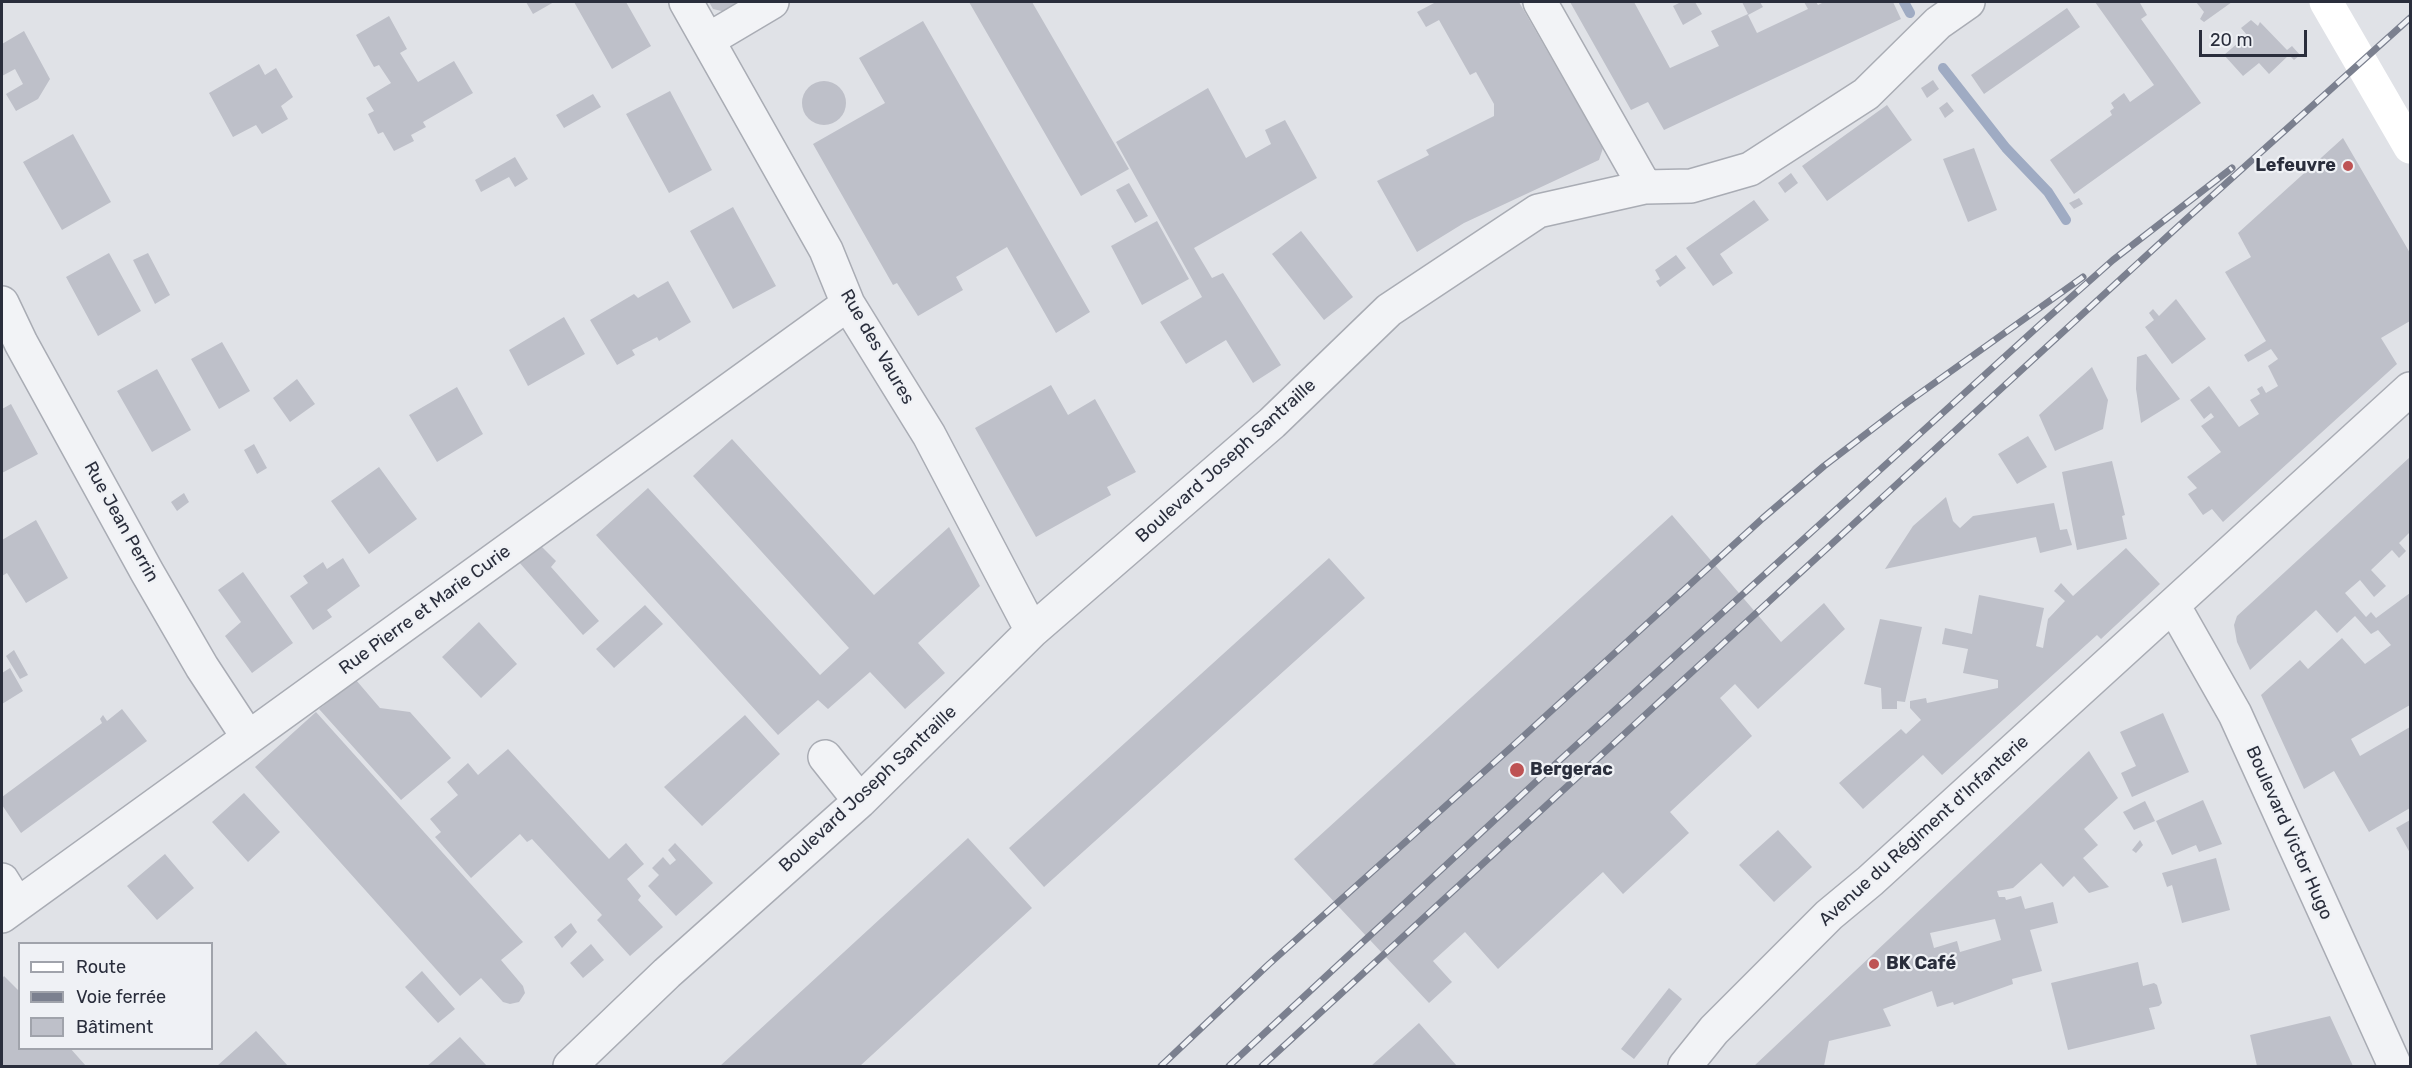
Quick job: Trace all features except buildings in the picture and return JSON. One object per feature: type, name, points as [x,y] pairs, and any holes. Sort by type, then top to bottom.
[{"type":"main road","points":[[2326,2],[2410,147]]},
{"type":"street","name":"Rue des Vaures","points":[[686,2],[826,250],[848,304],[929,435],[1032,631]]},
{"type":"street","points":[[708,40],[772,2]]},
{"type":"street","points":[[1540,2],[1645,187]]},
{"type":"street","name":"Boulevard Joseph Santraille","points":[[570,1066],[667,973],[860,801],[1032,631],[1272,423],[1389,310],[1538,211],[1645,187],[1690,186],[1750,169],[1866,94],[1938,23],[1968,2]]},
{"type":"street","name":"Rue Jean Perrin","points":[[2,303],[21,343],[147,572],[202,667],[248,737]]},
{"type":"street","name":"Rue Pierre et Marie Curie","points":[[7,900],[248,737],[848,304]]},
{"type":"street","name":"Avenue du Régiment d'Infanterie","points":[[1685,1066],[1714,1030],[1829,915],[2410,389]]},
{"type":"street","name":"Boulevard Victor Hugo","points":[[2173,605],[2235,714],[2395,1066]]},
{"type":"street","points":[[825,757],[860,801]]},
{"type":"waterway","points":[[1904,2],[1910,13]]},
{"type":"waterway","points":[[1943,68],[2006,148],[2048,192],[2066,220]]},
{"type":"railway","points":[[1262,1066],[2183,222],[2410,18]]},
{"type":"railway","points":[[1229,1066],[1539,779],[2043,322],[2113,260],[2232,168]]},
{"type":"railway","points":[[1161,1066],[1269,964],[1763,518],[1824,466],[1905,404],[2083,277]]},
{"type":"place","name":"Lefeuvre","points":[[2348,166]]},
{"type":"place","name":"Bergerac","points":[[1517,770]]},
{"type":"place","name":"BK Café","points":[[1874,964]]}]
